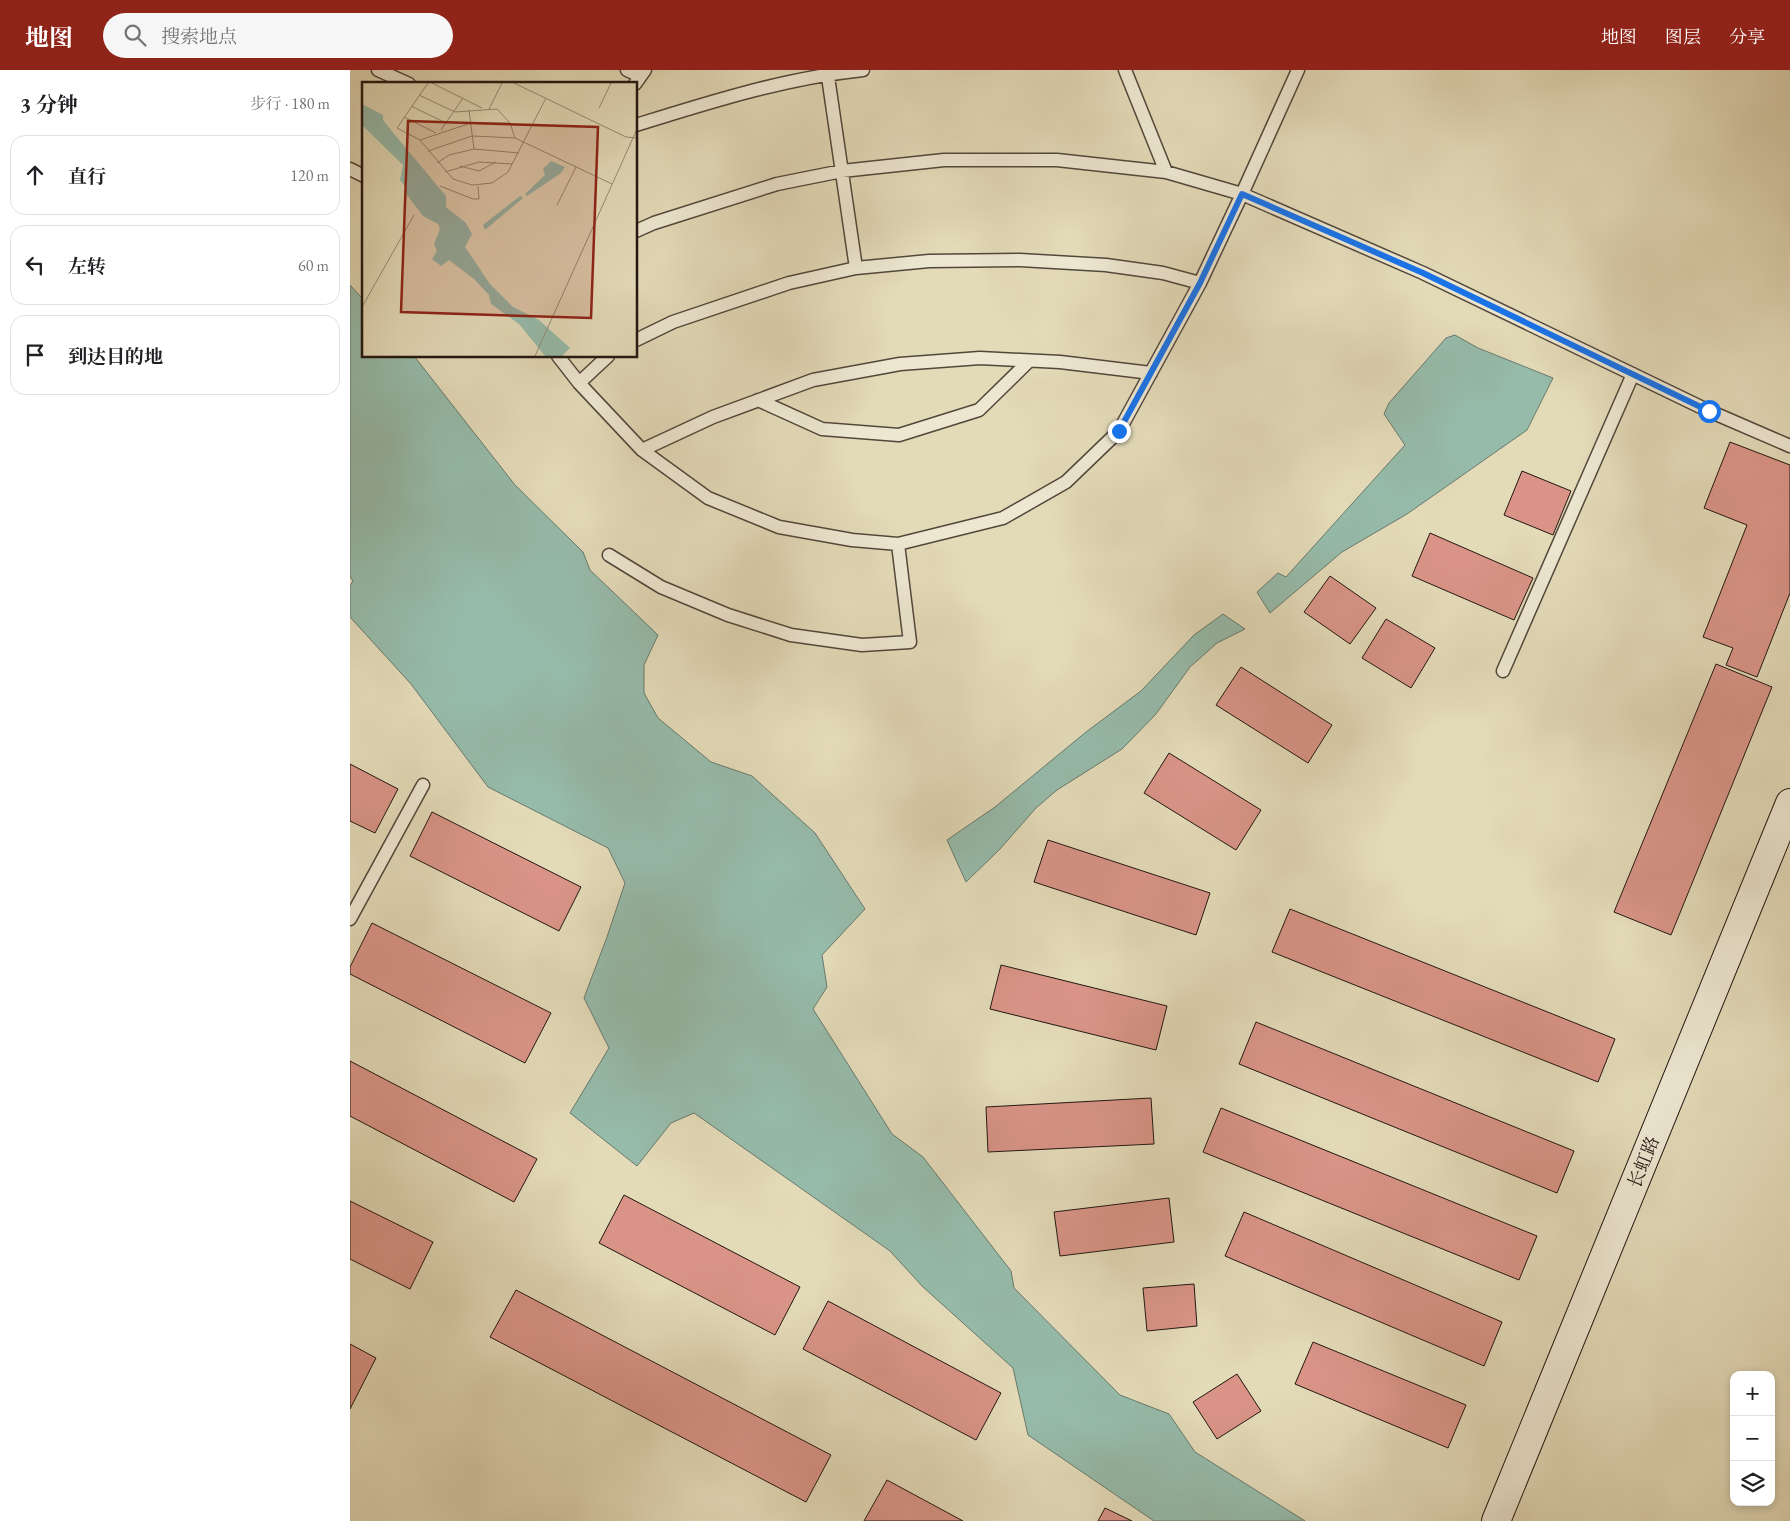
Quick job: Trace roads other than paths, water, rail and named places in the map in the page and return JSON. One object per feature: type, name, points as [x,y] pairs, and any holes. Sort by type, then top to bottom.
[{"type":"street","name":"长虹路","points":[[1496,1521],[1790,803]]},
{"type":"lane","points":[[378,70],[405,82]]},
{"type":"lane","points":[[627,70],[640,76]]},
{"type":"lane","points":[[638,124],[712,101],[827,72],[863,70]]},
{"type":"lane","points":[[1126,70],[1166,172]]},
{"type":"lane","points":[[560,358],[579,383],[642,450],[708,498],[779,527],[852,540],[898,544],[1003,518],[1066,482],[1119,431],[1200,283],[1298,70]]},
{"type":"lane","points":[[827,72],[856,268]]},
{"type":"lane","points":[[638,230],[654,223],[777,184],[842,171],[944,160],[1057,160],[1166,172],[1242,194],[1423,273],[1709,411],[1790,446]]},
{"type":"lane","points":[[350,170],[362,175]]},
{"type":"lane","points":[[638,339],[673,322],[789,283],[856,268],[929,261],[1020,260],[1106,265],[1163,273],[1200,283]]},
{"type":"lane","points":[[579,383],[606,358]]},
{"type":"lane","points":[[642,450],[713,417],[813,380],[900,364],[980,358],[1060,362],[1151,373]]},
{"type":"lane","points":[[758,400],[822,429],[899,435],[979,410],[1029,361]]},
{"type":"lane","points":[[1503,671],[1633,374]]},
{"type":"lane","points":[[609,555],[661,587],[728,615],[791,635],[862,645],[910,642],[898,544]]},
{"type":"lane","points":[[350,919],[423,784]]}]
